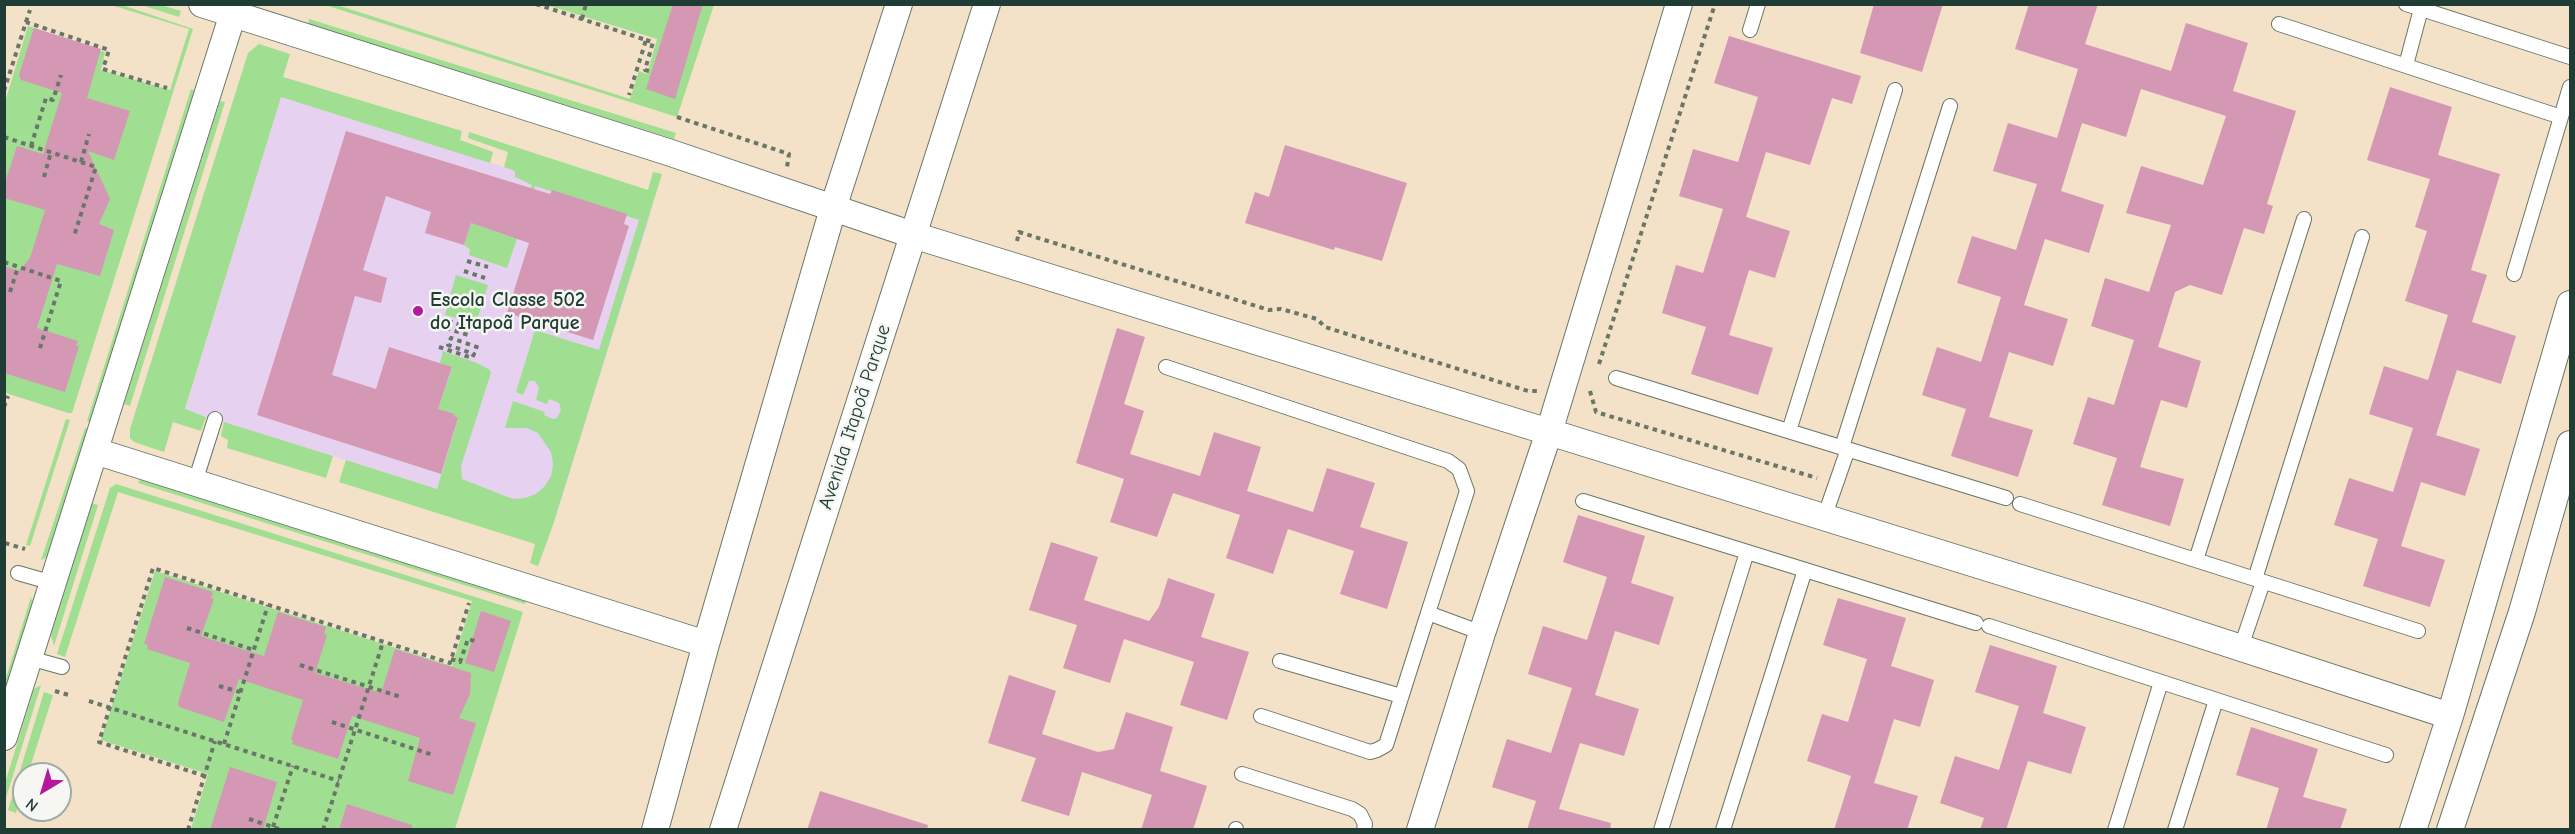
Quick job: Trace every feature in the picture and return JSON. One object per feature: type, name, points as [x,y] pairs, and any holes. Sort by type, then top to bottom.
[{"type":"street","points":[[202,4],[235,9],[913,235],[2241,647],[2450,716]]},
{"type":"street","points":[[655,830],[706,644],[833,208],[899,4]]},
{"type":"street","name":"Avenida Itapoã Parque","points":[[723,830],[987,4]]},
{"type":"street","points":[[1420,830],[1549,432],[1679,4]]},
{"type":"street","points":[[4,737],[235,9]]},
{"type":"street","points":[[2414,830],[2450,716],[2571,304]]},
{"type":"street","points":[[2450,830],[2522,612],[2571,444]]},
{"type":"street","points":[[95,451],[706,644]]},
{"type":"lane","points":[[1750,30],[1758,4]]},
{"type":"lane","points":[[2406,4],[2571,57]]},
{"type":"lane","points":[[2406,65],[2421,9]]},
{"type":"lane","points":[[2278,24],[2561,117]]},
{"type":"lane","points":[[2514,274],[2571,87]]},
{"type":"lane","points":[[1789,431],[1895,90]]},
{"type":"lane","points":[[1824,518],[1950,106]]},
{"type":"lane","points":[[2196,560],[2304,219]]},
{"type":"lane","points":[[2241,647],[2362,237]]},
{"type":"lane","points":[[1166,367],[1448,461],[1459,469],[1467,491],[1386,745],[1370,752],[1261,716]]},
{"type":"lane","points":[[1616,378],[2006,498]]},
{"type":"lane","points":[[195,482],[215,419]]},
{"type":"lane","points":[[1583,501],[1983,624],[2386,754]]},
{"type":"lane","points":[[2020,504],[2418,631]]},
{"type":"lane","points":[[1661,830],[1748,552]]},
{"type":"lane","points":[[1723,830],[1805,570]]},
{"type":"lane","points":[[18,573],[53,583]]},
{"type":"lane","points":[[1428,613],[1482,633]]},
{"type":"lane","points":[[29,658],[62,667]]},
{"type":"lane","points":[[1280,661],[1401,696]]},
{"type":"lane","points":[[2115,830],[2161,682]]},
{"type":"lane","points":[[2175,830],[2216,700]]},
{"type":"lane","points":[[1242,774],[1352,809],[1360,814],[1365,824],[1364,830]]},
{"type":"path","points":[[536,4],[653,42],[645,70],[653,72]]},
{"type":"path","points":[[582,19],[586,4]]},
{"type":"path","points":[[1597,371],[1715,4]]},
{"type":"path","points":[[4,91],[30,10]]},
{"type":"path","points":[[26,22],[109,50],[103,69],[167,88]]},
{"type":"path","points":[[629,95],[646,40]]},
{"type":"path","points":[[31,146],[46,98],[53,100],[60,75]]},
{"type":"path","points":[[81,162],[89,134]]},
{"type":"path","points":[[4,137],[96,166],[74,236]]},
{"type":"path","points":[[44,177],[51,152]]},
{"type":"path","points":[[1010,265],[1019,232],[1269,310],[1281,309],[1317,319],[1325,327],[1528,391],[1541,390]]},
{"type":"path","points":[[467,261],[488,267]]},
{"type":"path","points":[[4,262],[61,281],[39,351]]},
{"type":"path","points":[[10,292],[18,267]]},
{"type":"path","points":[[464,271],[485,278]]},
{"type":"path","points":[[448,321],[470,328]]},
{"type":"path","points":[[446,328],[468,335]]},
{"type":"path","points":[[439,347],[472,358],[474,354],[448,345],[450,338],[482,349]]},
{"type":"path","points":[[1593,382],[1589,393],[1596,412],[1836,484]]},
{"type":"path","points":[[4,407],[8,396]]},
{"type":"path","points":[[5,543],[25,549]]},
{"type":"path","points":[[205,776],[99,742],[153,568],[450,663],[469,603]]},
{"type":"path","points":[[224,744],[268,605]]},
{"type":"path","points":[[187,628],[254,650]]},
{"type":"path","points":[[451,659],[460,662],[468,639],[475,641]]},
{"type":"path","points":[[323,830],[382,642]]},
{"type":"path","points":[[300,665],[401,697]]},
{"type":"path","points":[[219,686],[240,693]]},
{"type":"path","points":[[55,690],[69,694]]},
{"type":"path","points":[[89,701],[339,781]]},
{"type":"path","points":[[332,723],[433,755]]},
{"type":"path","points":[[188,830],[215,741]]},
{"type":"path","points":[[273,827],[293,766]]},
{"type":"path","points":[[249,819],[282,830]]},
{"type":"shaded area","name":"Escola Classe 502 do Itapoã Parque","points":[[281,97],[651,213],[553,525],[185,410]]},
{"type":"green space","points":[[111,5],[122,5],[193,29],[72,413],[68,413],[6,393],[5,397],[5,102],[28,26],[105,52],[101,70],[170,90],[189,29]]},
{"type":"green space","points":[[141,5],[161,5],[181,11],[179,17]]},
{"type":"green space","points":[[325,5],[337,5],[630,99],[639,71],[647,74],[657,39],[547,5],[714,5],[677,117]]},
{"type":"green space","points":[[309,19],[676,133],[674,139],[308,24]]},
{"type":"green space","points":[[259,44],[290,54],[283,77],[462,131],[460,140],[493,152],[490,163],[281,97],[185,409],[206,417],[201,431],[173,422],[164,452],[134,442],[130,438],[130,429],[248,53]]},
{"type":"green space","points":[[191,89],[196,91],[92,423],[87,421]]},
{"type":"green space","points":[[220,101],[225,102],[130,406],[124,404]]},
{"type":"green space","points":[[469,132],[648,190],[653,172],[662,174],[553,525],[538,566],[530,563],[535,544],[339,482],[346,460],[437,489],[458,419],[438,409],[452,368],[440,363],[443,351],[477,363],[490,370],[491,373],[461,466],[462,479],[513,499],[536,494],[551,476],[553,464],[551,452],[538,433],[527,428],[505,428],[513,401],[545,412],[544,415],[553,419],[557,418],[561,410],[559,403],[549,399],[547,404],[536,400],[539,388],[535,381],[529,381],[523,395],[516,392],[535,330],[599,350],[639,220],[535,186],[507,268],[469,255],[470,249],[464,245],[471,223],[515,238],[532,185],[515,177],[515,171],[504,167],[508,152],[468,138]]},
{"type":"green space","points":[[456,275],[488,285],[476,323],[445,315]]},
{"type":"green space","points":[[66,419],[70,420],[30,546],[26,545]]},
{"type":"green space","points":[[224,422],[333,456],[326,478],[227,448],[228,440],[221,436]]},
{"type":"green space","points":[[85,428],[90,430],[47,557],[41,560]]},
{"type":"green space","points":[[140,479],[526,600],[525,604],[138,483]]},
{"type":"green space","points":[[116,484],[523,612],[455,829],[191,829],[208,774],[101,740],[155,571],[452,666],[472,601],[118,492],[65,657],[57,654],[110,488]]},
{"type":"green space","points":[[92,503],[98,505],[54,646],[51,635]]},
{"type":"green space","points":[[31,597],[33,604],[5,695],[5,681]]},
{"type":"green space","points":[[41,685],[17,762],[12,762],[12,778],[5,801],[5,783],[34,689]]},
{"type":"green space","points":[[44,692],[53,695],[32,762],[23,762]]},
{"type":"green space","points":[[12,797],[12,812],[8,810]]},
{"type":"building","points":[[673,4],[703,4],[675,99],[646,89]]},
{"type":"building","points":[[1874,4],[1943,4],[1922,72],[1860,53]]},
{"type":"building","points":[[2029,4],[2098,4],[2085,44],[2171,71],[2186,23],[2248,43],[2233,91],[2296,111],[2267,204],[2273,206],[2264,234],[2244,228],[2222,295],[2190,285],[2175,292],[2158,347],[2201,361],[2187,408],[2161,400],[2140,467],[2184,479],[2170,526],[2102,505],[2117,458],[2073,444],[2088,397],[2114,405],[2134,340],[2091,326],[2105,278],[2149,292],[2171,225],[2126,213],[2141,166],[2203,185],[2226,116],[2141,89],[2126,137],[2082,123],[2061,191],[2104,205],[2089,253],[2045,239],[2024,305],[2068,319],[2053,366],[2009,352],[1989,417],[2033,430],[2018,477],[1951,456],[1966,409],[1922,395],[1937,347],[1981,362],[2001,297],[1957,283],[1972,236],[2016,250],[2037,184],[1993,171],[2008,123],[2057,138],[2078,69],[2015,49]]},
{"type":"building","points":[[34,28],[101,49],[87,98],[130,111],[114,160],[88,151],[110,199],[99,224],[114,230],[100,276],[57,264],[37,328],[78,341],[76,346],[79,346],[65,392],[4,373],[4,266],[19,271],[30,258],[45,210],[4,198],[4,185],[17,146],[43,154],[62,93],[21,80],[19,75]]},
{"type":"building","points":[[1729,36],[1861,76],[1852,104],[1832,98],[1810,165],[1766,152],[1746,217],[1790,231],[1775,278],[1749,270],[1729,335],[1773,348],[1758,395],[1691,374],[1706,327],[1662,313],[1676,265],[1703,273],[1723,209],[1679,196],[1693,149],[1738,162],[1758,97],[1714,83]]},
{"type":"building","points":[[2390,87],[2452,107],[2438,155],[2500,174],[2471,270],[2487,275],[2472,322],[2516,336],[2501,384],[2457,370],[2436,435],[2480,449],[2465,496],[2421,482],[2401,546],[2445,560],[2430,607],[2363,586],[2378,539],[2334,525],[2349,478],[2393,492],[2413,428],[2369,414],[2384,366],[2428,380],[2448,315],[2405,301],[2427,231],[2415,227],[2430,179],[2367,160]]},
{"type":"building","points":[[346,131],[550,194],[552,190],[627,214],[624,224],[629,226],[593,340],[507,313],[529,243],[471,223],[464,245],[425,233],[431,212],[386,196],[363,270],[387,278],[381,303],[355,296],[332,375],[376,389],[389,347],[452,367],[438,409],[454,414],[458,418],[441,474],[257,415]]},
{"type":"building","points":[[1285,145],[1407,183],[1382,261],[1335,247],[1334,250],[1245,223],[1255,192],[1269,197]]},
{"type":"building","points":[[1117,328],[1145,337],[1124,404],[1144,411],[1130,454],[1200,476],[1214,432],[1261,447],[1247,491],[1313,512],[1327,468],[1375,483],[1360,527],[1408,542],[1387,609],[1340,594],[1354,551],[1288,529],[1273,574],[1226,558],[1240,515],[1173,493],[1157,537],[1110,522],[1124,479],[1076,463]]},
{"type":"building","points":[[1578,515],[1645,536],[1631,583],[1674,597],[1659,645],[1615,631],[1595,695],[1639,709],[1624,756],[1580,743],[1559,809],[1611,823],[1610,830],[1527,830],[1536,801],[1492,787],[1507,739],[1551,753],[1572,688],[1528,674],[1543,626],[1587,640],[1607,577],[1563,562]]},
{"type":"building","points":[[1051,542],[1098,557],[1084,600],[1149,621],[1159,607],[1168,578],[1215,594],[1201,637],[1249,652],[1227,720],[1180,705],[1194,662],[1124,639],[1110,683],[1063,668],[1077,625],[1029,610]]},
{"type":"building","points":[[165,577],[213,592],[211,598],[214,599],[201,636],[264,656],[278,612],[326,627],[324,634],[327,635],[315,673],[381,693],[395,649],[471,673],[470,694],[459,718],[476,723],[453,795],[408,781],[420,738],[352,716],[338,759],[292,744],[291,739],[303,700],[239,679],[224,722],[179,707],[178,703],[190,663],[147,649],[148,645],[144,644]]},
{"type":"building","points":[[1838,598],[1906,618],[1891,666],[1934,680],[1920,727],[1894,719],[1874,783],[1918,796],[1907,830],[1834,830],[1851,776],[1807,761],[1822,714],[1848,722],[1867,659],[1823,645]]},
{"type":"building","points":[[481,611],[511,621],[494,672],[465,663]]},
{"type":"building","points":[[1990,645],[2057,666],[2043,713],[2086,727],[2071,774],[2028,761],[2006,830],[1980,830],[1984,818],[1940,803],[1955,756],[1999,770],[2019,706],[1975,692]]},
{"type":"building","points":[[1009,675],[1056,691],[1042,734],[1098,752],[1114,749],[1126,712],[1173,727],[1160,771],[1207,786],[1193,830],[1141,830],[1152,795],[1082,772],[1069,816],[1021,801],[1036,758],[988,743]]},
{"type":"building","points":[[2251,727],[2318,749],[2303,797],[2347,809],[2340,830],[2266,830],[2279,788],[2236,775]]},
{"type":"building","points":[[230,767],[277,782],[263,830],[210,830]]},
{"type":"building","points":[[820,791],[928,825],[927,830],[807,830]]},
{"type":"building","points":[[347,804],[412,825],[412,830],[339,830]]},
{"type":"place","name":"Escola Classe 502 do Itapoã Parque","points":[[418,311]]}]
